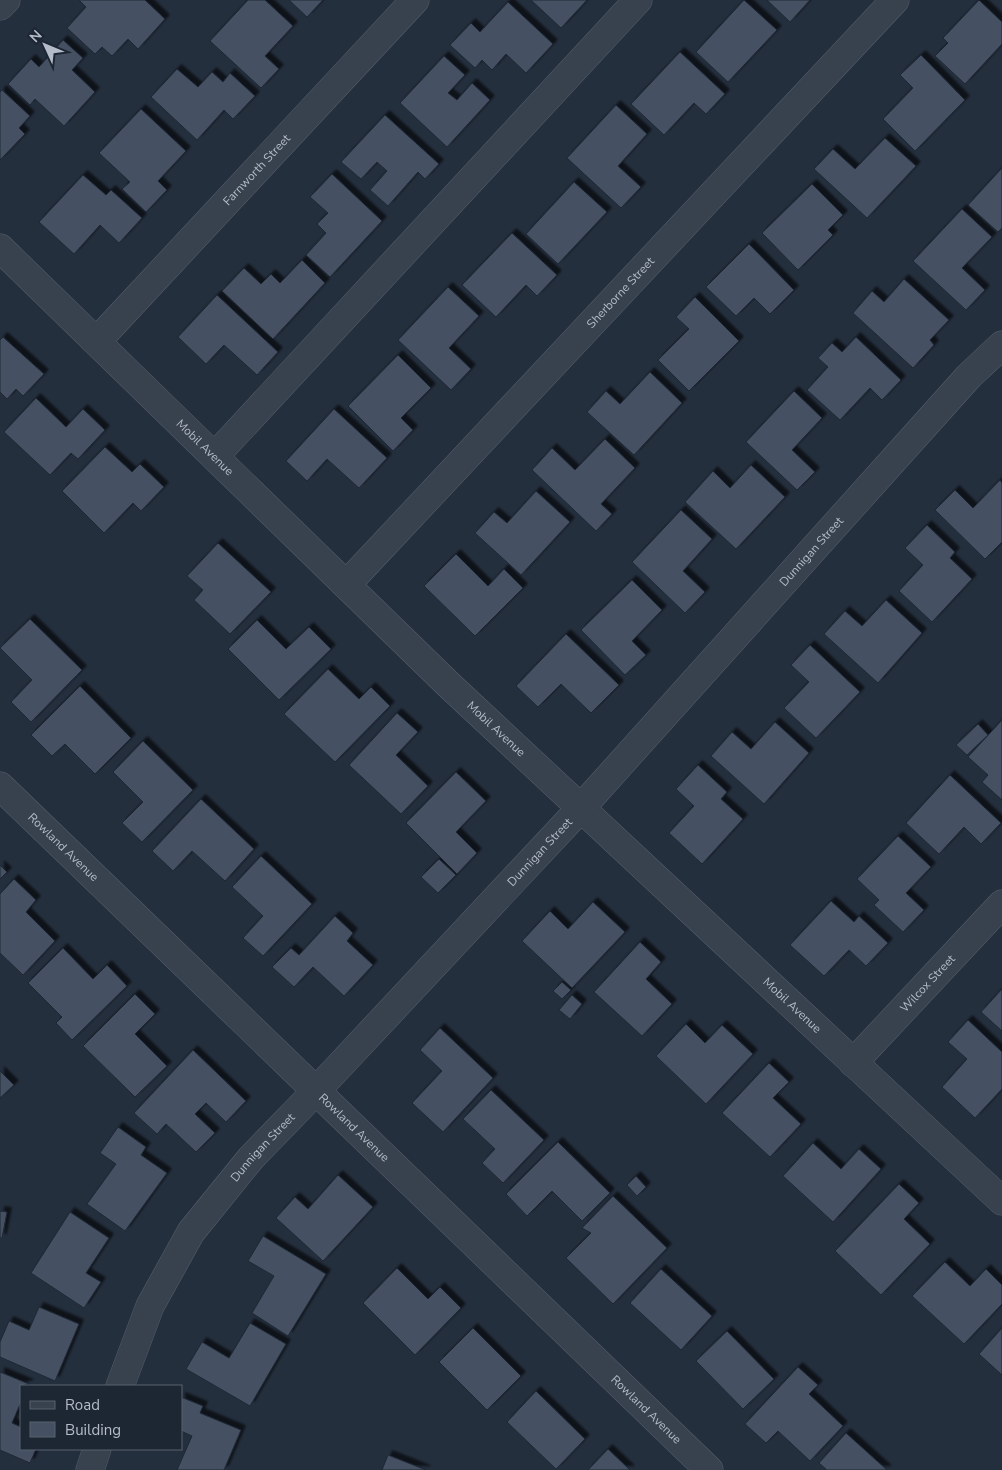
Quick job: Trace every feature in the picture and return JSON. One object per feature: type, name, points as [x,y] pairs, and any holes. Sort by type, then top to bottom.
[{"type":"street","points":[[0,6],[6,0]]},
{"type":"street","name":"Farnworth Street","points":[[97,341],[415,0]]},
{"type":"street","points":[[215,456],[638,0]]},
{"type":"street","name":"Sherborne Street","points":[[346,585],[895,0]]},
{"type":"street","name":"Mobil Avenue","points":[[0,248],[346,585],[580,809],[1002,1201]]},
{"type":"street","name":"Dunnigan Street","points":[[120,1385],[150,1306],[191,1232],[251,1158],[580,809],[969,376],[1002,344]]},
{"type":"street","name":"Rowland Avenue","points":[[0,786],[709,1470]]},
{"type":"street","name":"Wilcox Street","points":[[853,1063],[1002,904]]},
{"type":"street","points":[[90,1470],[97,1450]]},
{"type":"building","points":[[79,0],[145,0],[165,19],[138,49],[128,39],[112,56],[102,47],[95,54],[67,28],[86,7]]},
{"type":"building","points":[[248,0],[265,0],[293,26],[265,56],[279,69],[261,88],[210,41]]},
{"type":"building","points":[[289,0],[323,0],[307,17]]},
{"type":"building","points":[[531,0],[587,0],[561,28]]},
{"type":"building","points":[[744,0],[777,30],[728,82],[696,52]]},
{"type":"building","points":[[767,0],[810,0],[790,22]]},
{"type":"building","points":[[979,0],[1002,22],[1002,44],[965,84],[935,56],[948,43],[943,38]]},
{"type":"building","points":[[508,2],[553,44],[526,73],[506,54],[492,70],[482,60],[475,68],[450,45],[471,23],[480,32]]},
{"type":"building","points":[[63,40],[83,58],[72,70],[95,92],[64,126],[35,99],[30,105],[8,84],[31,59],[39,67]]},
{"type":"building","points":[[680,52],[725,94],[706,114],[694,103],[664,135],[631,104]]},
{"type":"building","points":[[921,55],[965,100],[915,151],[883,119],[913,88],[900,75]]},
{"type":"building","points":[[444,56],[465,75],[448,93],[457,100],[472,83],[490,100],[447,147],[400,103]]},
{"type":"building","points":[[177,69],[198,87],[212,72],[223,82],[230,73],[255,96],[233,119],[224,110],[197,140],[151,97]]},
{"type":"building","points":[[2,90],[30,116],[19,128],[25,134],[0,160],[0,92]]},
{"type":"building","points":[[616,105],[647,134],[618,166],[641,187],[621,208],[567,158]]},
{"type":"building","points":[[141,109],[186,151],[158,181],[167,190],[146,212],[122,189],[130,182],[99,153]]},
{"type":"building","points":[[385,115],[439,164],[425,179],[418,172],[388,206],[370,190],[387,171],[377,162],[361,179],[341,162]]},
{"type":"building","points":[[885,138],[916,166],[867,218],[814,169],[833,149],[855,169]]},
{"type":"building","points":[[1002,168],[1002,228],[998,232],[968,205]]},
{"type":"building","points":[[332,174],[382,221],[330,277],[306,255],[326,233],[317,224],[328,213],[310,197]]},
{"type":"building","points":[[83,175],[106,195],[111,190],[142,218],[119,243],[100,225],[74,254],[39,222]]},
{"type":"building","points":[[574,182],[607,212],[558,264],[526,234]]},
{"type":"building","points":[[812,184],[843,215],[828,230],[833,235],[798,270],[762,233]]},
{"type":"building","points":[[962,209],[992,237],[962,268],[985,290],[966,310],[913,261]]},
{"type":"building","points":[[512,233],[557,275],[537,296],[526,285],[496,317],[462,285]]},
{"type":"building","points":[[749,244],[794,290],[770,314],[754,298],[736,316],[706,287]]},
{"type":"building","points":[[302,260],[325,283],[273,339],[222,291],[244,268],[261,284],[271,274],[280,283]]},
{"type":"building","points":[[904,279],[949,320],[930,340],[934,345],[913,368],[853,313],[872,291],[884,302]]},
{"type":"building","points":[[448,287],[479,316],[449,348],[471,369],[451,390],[398,340]]},
{"type":"building","points":[[217,295],[278,352],[257,375],[224,345],[206,364],[178,337]]},
{"type":"building","points":[[695,297],[739,341],[689,391],[658,360],[689,329],[676,317]]},
{"type":"building","points":[[3,337],[44,374],[23,396],[16,389],[7,399],[0,392],[0,340]]},
{"type":"building","points":[[856,337],[901,380],[882,400],[870,388],[840,420],[807,390],[828,367],[818,358],[832,343],[842,352]]},
{"type":"building","points":[[398,355],[431,388],[401,418],[413,430],[393,451],[348,406]]},
{"type":"building","points":[[650,372],[682,403],[634,455],[587,412],[606,391],[620,404]]},
{"type":"building","points":[[794,391],[822,418],[792,450],[815,472],[797,490],[746,442]]},
{"type":"building","points":[[36,398],[66,427],[83,409],[105,430],[78,459],[71,453],[50,475],[4,432]]},
{"type":"building","points":[[334,409],[387,458],[359,488],[327,459],[307,481],[286,461]]},
{"type":"building","points":[[605,439],[635,468],[601,504],[612,514],[596,531],[532,470],[552,448],[575,470]]},
{"type":"building","points":[[105,447],[132,472],[140,464],[164,487],[141,511],[133,503],[104,533],[62,491]]},
{"type":"building","points":[[751,465],[785,497],[736,549],[685,502],[713,471],[730,488]]},
{"type":"building","points":[[1000,480],[1002,483],[1002,542],[985,559],[935,510],[955,490],[973,508]]},
{"type":"building","points":[[536,491],[570,522],[521,575],[475,533],[494,512],[507,523]]},
{"type":"building","points":[[681,510],[712,539],[683,571],[705,592],[685,613],[632,562]]},
{"type":"building","points":[[927,525],[955,552],[950,558],[972,579],[932,622],[899,591],[923,565],[905,548]]},
{"type":"building","points":[[218,543],[271,592],[230,634],[194,600],[203,590],[187,576]]},
{"type":"building","points":[[456,554],[488,586],[504,569],[523,588],[475,636],[424,586]]},
{"type":"building","points":[[632,580],[662,610],[632,641],[646,655],[625,675],[581,630]]},
{"type":"building","points":[[886,600],[922,633],[878,683],[824,634],[845,611],[862,626]]},
{"type":"building","points":[[30,619],[82,670],[31,722],[11,702],[32,680],[0,648]]},
{"type":"building","points":[[257,620],[286,649],[309,627],[331,649],[279,700],[228,649]]},
{"type":"building","points":[[566,634],[619,685],[591,713],[561,684],[538,707],[516,686]]},
{"type":"building","points":[[810,645],[860,692],[816,738],[784,708],[809,682],[791,665]]},
{"type":"building","points":[[328,669],[359,699],[371,687],[390,706],[335,762],[284,714]]},
{"type":"building","points":[[80,686],[131,738],[95,774],[65,744],[52,756],[31,735]]},
{"type":"building","points":[[397,713],[418,732],[396,755],[428,786],[401,814],[349,765]]},
{"type":"building","points":[[1002,720],[1002,800],[982,782],[988,775],[968,757]]},
{"type":"building","points":[[775,722],[809,753],[764,804],[711,756],[732,732],[751,749]]},
{"type":"building","points":[[978,724],[988,735],[967,755],[956,745]]},
{"type":"building","points":[[143,741],[193,790],[142,842],[122,823],[143,802],[113,772]]},
{"type":"building","points":[[698,765],[727,792],[721,799],[743,819],[702,864],[669,833],[694,806],[676,789]]},
{"type":"building","points":[[456,772],[486,801],[456,832],[477,853],[457,874],[406,823]]},
{"type":"building","points":[[950,775],[1001,823],[981,844],[964,827],[939,854],[906,823]]},
{"type":"building","points":[[201,799],[254,849],[225,881],[192,851],[173,871],[152,851]]},
{"type":"building","points":[[898,836],[931,867],[906,893],[924,910],[903,932],[874,905],[879,900],[857,879]]},
{"type":"building","points":[[261,856],[312,904],[263,956],[243,938],[263,916],[232,887]]},
{"type":"building","points":[[439,859],[456,875],[438,893],[421,877]]},
{"type":"building","points":[[0,865],[7,872],[0,879]]},
{"type":"building","points":[[14,879],[36,900],[26,912],[55,941],[23,975],[0,953],[0,894]]},
{"type":"building","points":[[831,901],[854,922],[859,916],[888,943],[866,966],[849,950],[824,976],[790,945]]},
{"type":"building","points":[[593,902],[625,932],[572,988],[522,941],[550,911],[568,929]]},
{"type":"building","points":[[335,916],[353,933],[347,941],[373,965],[344,996],[313,967],[294,987],[272,967],[291,948],[299,955]]},
{"type":"building","points":[[640,942],[661,962],[646,979],[672,1004],[642,1036],[594,992]]},
{"type":"building","points":[[63,948],[93,979],[107,965],[127,986],[72,1040],[56,1023],[62,1017],[28,983]]},
{"type":"building","points":[[562,982],[571,990],[562,999],[553,991]]},
{"type":"building","points":[[1002,989],[1002,1031],[981,1012]]},
{"type":"building","points":[[135,994],[155,1014],[135,1034],[167,1066],[135,1097],[83,1046]]},
{"type":"building","points":[[572,995],[582,1004],[570,1019],[559,1010]]},
{"type":"building","points":[[968,1020],[1002,1052],[1002,1089],[975,1118],[942,1087],[967,1059],[948,1042]]},
{"type":"building","points":[[686,1024],[705,1043],[722,1025],[753,1054],[706,1104],[656,1056]]},
{"type":"building","points":[[440,1028],[493,1078],[443,1132],[412,1103],[442,1071],[420,1050]]},
{"type":"building","points":[[193,1050],[246,1101],[226,1122],[206,1103],[195,1114],[215,1133],[196,1152],[166,1124],[157,1134],[134,1113]]},
{"type":"building","points":[[769,1063],[789,1082],[773,1098],[801,1124],[770,1157],[722,1113]]},
{"type":"building","points":[[0,1071],[14,1085],[0,1098]]},
{"type":"building","points":[[491,1090],[544,1140],[503,1183],[482,1163],[495,1149],[463,1119]]},
{"type":"building","points":[[118,1127],[146,1147],[141,1155],[167,1173],[125,1231],[87,1204],[116,1164],[100,1153]]},
{"type":"building","points":[[558,1142],[610,1193],[582,1221],[552,1191],[527,1216],[506,1194]]},
{"type":"building","points":[[813,1143],[841,1169],[859,1149],[881,1169],[833,1222],[783,1176]]},
{"type":"building","points":[[338,1175],[373,1207],[323,1261],[276,1218],[295,1197],[308,1209]]},
{"type":"building","points":[[636,1176],[646,1187],[637,1196],[627,1185]]},
{"type":"building","points":[[899,1184],[919,1203],[904,1219],[930,1244],[881,1295],[835,1251]]},
{"type":"building","points":[[613,1196],[667,1248],[613,1304],[566,1258],[591,1233],[582,1228]]},
{"type":"building","points":[[0,1211],[7,1212],[2,1238],[0,1238]]},
{"type":"building","points":[[70,1212],[109,1238],[86,1273],[101,1282],[84,1308],[31,1273]]},
{"type":"building","points":[[263,1236],[326,1274],[288,1336],[252,1313],[274,1276],[248,1261]]},
{"type":"building","points":[[945,1262],[970,1286],[986,1269],[1002,1285],[1002,1304],[964,1344],[912,1296]]},
{"type":"building","points":[[397,1268],[428,1299],[440,1287],[461,1308],[415,1355],[363,1303]]},
{"type":"building","points":[[661,1269],[712,1316],[681,1350],[630,1303]]},
{"type":"building","points":[[39,1307],[79,1324],[55,1381],[0,1357],[0,1342],[9,1321],[29,1330]]},
{"type":"building","points":[[250,1323],[286,1344],[250,1406],[186,1369],[202,1342],[229,1358]]},
{"type":"building","points":[[473,1328],[521,1376],[487,1410],[439,1362]]},
{"type":"building","points":[[1002,1328],[1002,1375],[979,1354]]},
{"type":"building","points":[[727,1331],[774,1379],[743,1409],[696,1361]]},
{"type":"building","points":[[798,1367],[818,1385],[809,1394],[843,1426],[810,1461],[778,1431],[766,1443],[745,1424]]},
{"type":"building","points":[[0,1372],[29,1384],[20,1385],[20,1404],[12,1423],[20,1427],[20,1450],[36,1450],[30,1463],[0,1450]]},
{"type":"building","points":[[536,1391],[585,1439],[556,1469],[507,1422]]},
{"type":"building","points":[[182,1397],[203,1406],[200,1413],[241,1430],[224,1470],[177,1470],[192,1436],[182,1431]]},
{"type":"building","points":[[846,1433],[887,1470],[827,1470],[819,1463]]},
{"type":"building","points":[[608,1449],[630,1470],[588,1470]]},
{"type":"building","points":[[388,1455],[426,1470],[382,1470]]}]
